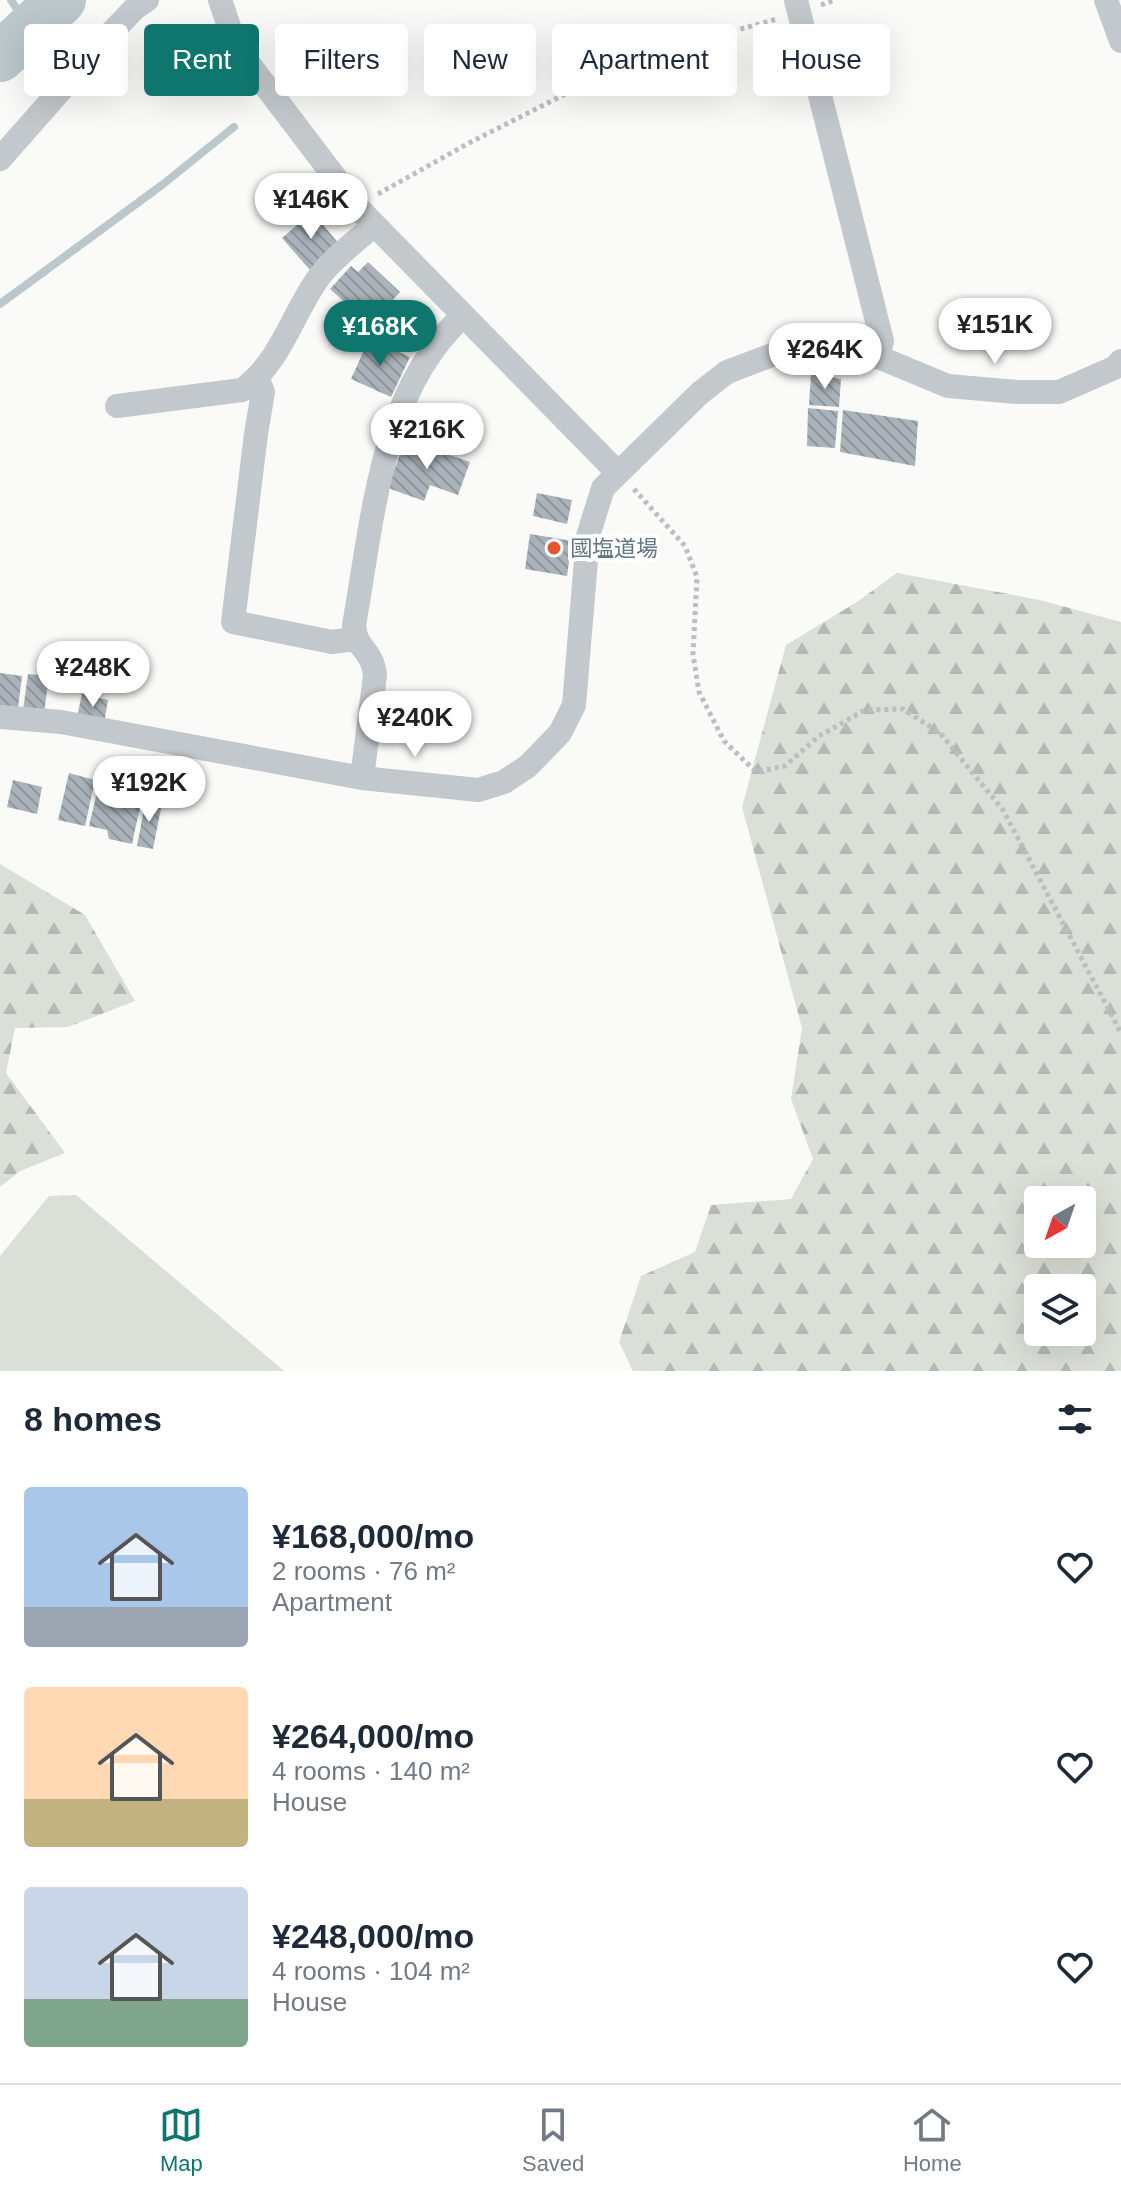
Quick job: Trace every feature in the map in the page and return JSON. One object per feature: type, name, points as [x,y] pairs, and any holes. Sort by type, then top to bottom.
[{"type":"street","points":[[0,159],[112,32],[147,0]]},
{"type":"street","points":[[220,0],[236,47],[366,217],[618,473]]},
{"type":"street","points":[[1106,0],[1121,41]]},
{"type":"street","points":[[798,6],[882,341],[878,357]]},
{"type":"street","points":[[117,406],[242,390],[258,379],[275,356],[318,278],[366,217]]},
{"type":"street","points":[[362,778],[375,675],[373,660],[355,639],[354,625],[385,456],[421,365],[442,335],[463,316]]},
{"type":"street","points":[[0,717],[61,722],[362,778],[478,790],[504,782],[528,766],[560,733],[574,705],[588,536],[603,488],[700,393],[727,372],[780,352],[818,349],[878,357],[948,386],[1059,392],[1114,368],[1121,361]]},
{"type":"street","points":[[258,379],[263,392],[233,622],[332,642],[355,639]]},
{"type":"path","points":[[366,217],[373,197],[469,143],[636,58],[798,6],[835,0]]},
{"type":"path","points":[[618,473],[685,546],[697,577],[693,654],[699,692],[724,741],[756,772],[785,766],[819,736],[865,710],[903,709],[940,733],[1003,810],[1121,1033]]},
{"type":"green space","points":[[897,573],[1040,600],[1121,622],[1121,1371],[633,1371],[619,1342],[641,1276],[695,1252],[711,1205],[791,1199],[813,1159],[791,1099],[802,1028],[742,807],[786,645],[857,602]]},
{"type":"green space","points":[[0,864],[85,915],[135,1001],[68,1027],[15,1028],[6,1073],[65,1153],[20,1171],[0,1187]]},
{"type":"green space","points":[[76,1195],[284,1371],[0,1371],[0,1256],[49,1196]]},
{"type":"building","points":[[312,212],[340,245],[310,270],[282,238]]},
{"type":"building","points":[[368,262],[400,292],[370,325],[330,289],[351,266],[358,272]]},
{"type":"building","points":[[369,339],[410,357],[391,397],[351,379]]},
{"type":"building","points":[[811,374],[841,379],[839,407],[809,405]]},
{"type":"building","points":[[808,408],[838,411],[835,448],[807,446]]},
{"type":"building","points":[[843,410],[918,421],[915,466],[840,452]]},
{"type":"building","points":[[405,440],[470,462],[458,495],[430,485],[424,501],[388,488]]},
{"type":"building","points":[[537,493],[572,500],[567,524],[533,516]]},
{"type":"building","points":[[530,534],[572,541],[567,576],[525,569]]},
{"type":"building","points":[[0,673],[22,676],[18,708],[0,705]]},
{"type":"building","points":[[28,674],[49,676],[44,713],[23,710]]},
{"type":"building","points":[[82,694],[108,700],[104,723],[77,717]]},
{"type":"building","points":[[69,773],[95,780],[85,826],[58,820]]},
{"type":"building","points":[[13,780],[42,787],[37,814],[7,807]]},
{"type":"building","points":[[98,788],[142,798],[132,844],[109,839],[107,830],[89,826]]},
{"type":"building","points":[[146,799],[162,803],[153,849],[137,846]]},
{"type":"waterway","points":[[11,0],[27,24]]},
{"type":"waterway","points":[[0,57],[61,0]]},
{"type":"waterway","points":[[0,304],[162,185],[234,127]]},
{"type":"place","name":"國塩道場","points":[[554,548]]}]
